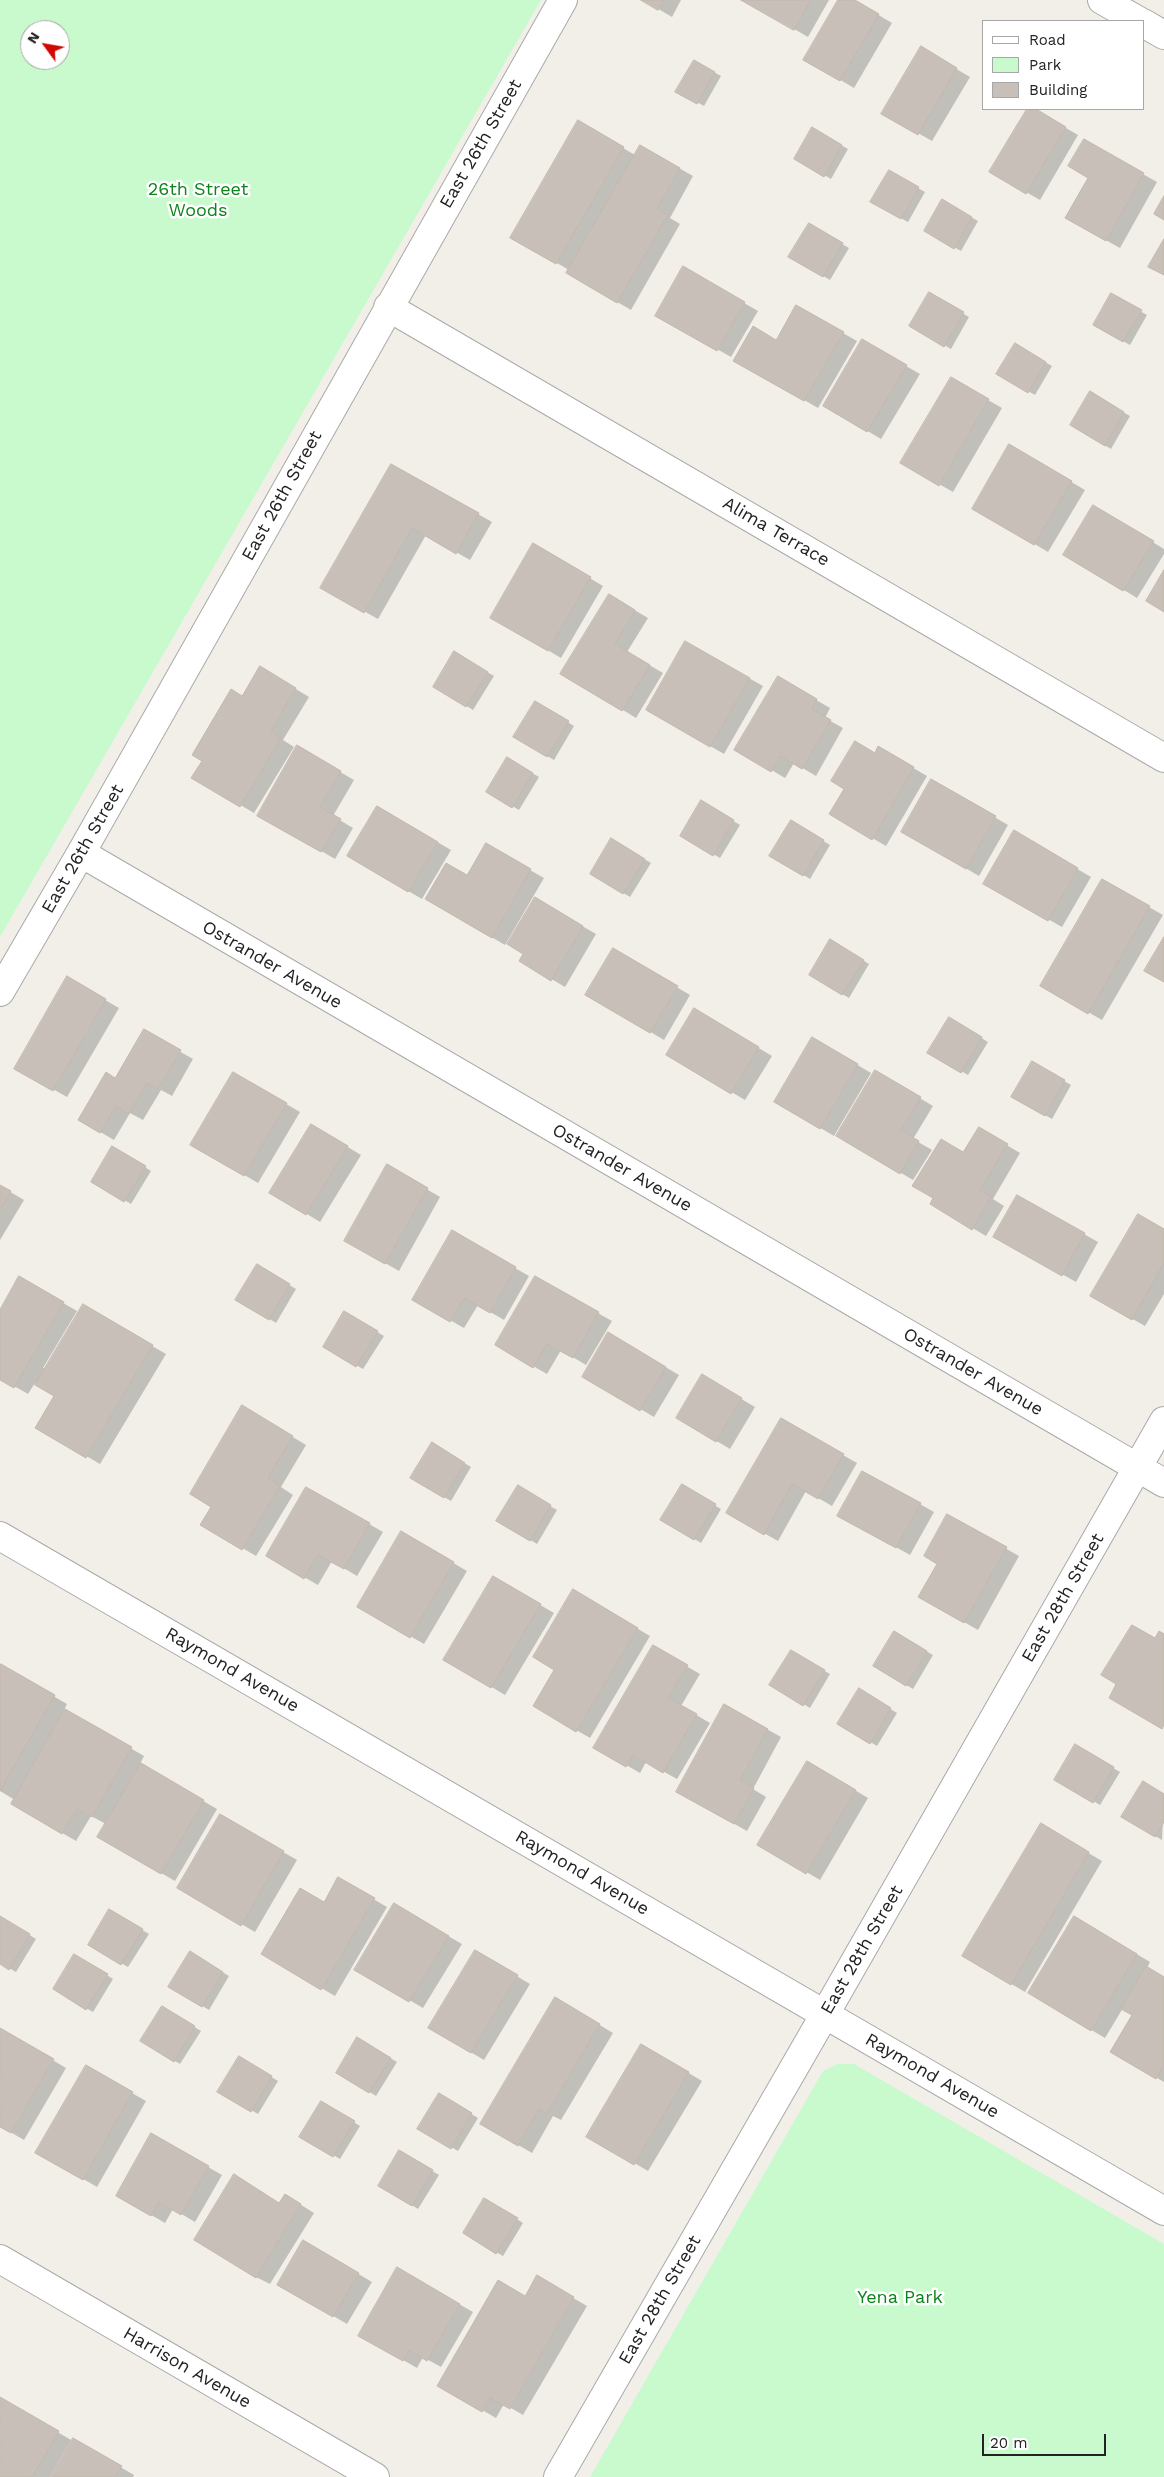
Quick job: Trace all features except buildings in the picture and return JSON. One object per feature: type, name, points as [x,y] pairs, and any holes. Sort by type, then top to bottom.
[{"type":"street","name":"East 26th Street","points":[[0,992],[81,854],[388,307],[563,0]]},
{"type":"street","points":[[1102,0],[1137,20]]},
{"type":"street","points":[[1144,24],[1164,35]]},
{"type":"street","name":"Alima Terrace","points":[[388,307],[1164,758]]},
{"type":"street","name":"Ostrander Avenue","points":[[81,854],[1164,1483]]},
{"type":"street","name":"East 28th Street","points":[[558,2477],[826,2014],[1164,1421]]},
{"type":"street","name":"Raymond Avenue","points":[[0,1536],[1164,2211]]},
{"type":"street","name":"Harrison Avenue","points":[[0,2259],[374,2477]]},
{"type":"green space","name":"26th Street Woods","points":[[0,0],[541,0],[0,937]]},
{"type":"green space","name":"Yena Park","points":[[837,2064],[854,2064],[1164,2244],[1164,2477],[590,2477],[823,2071]]}]
